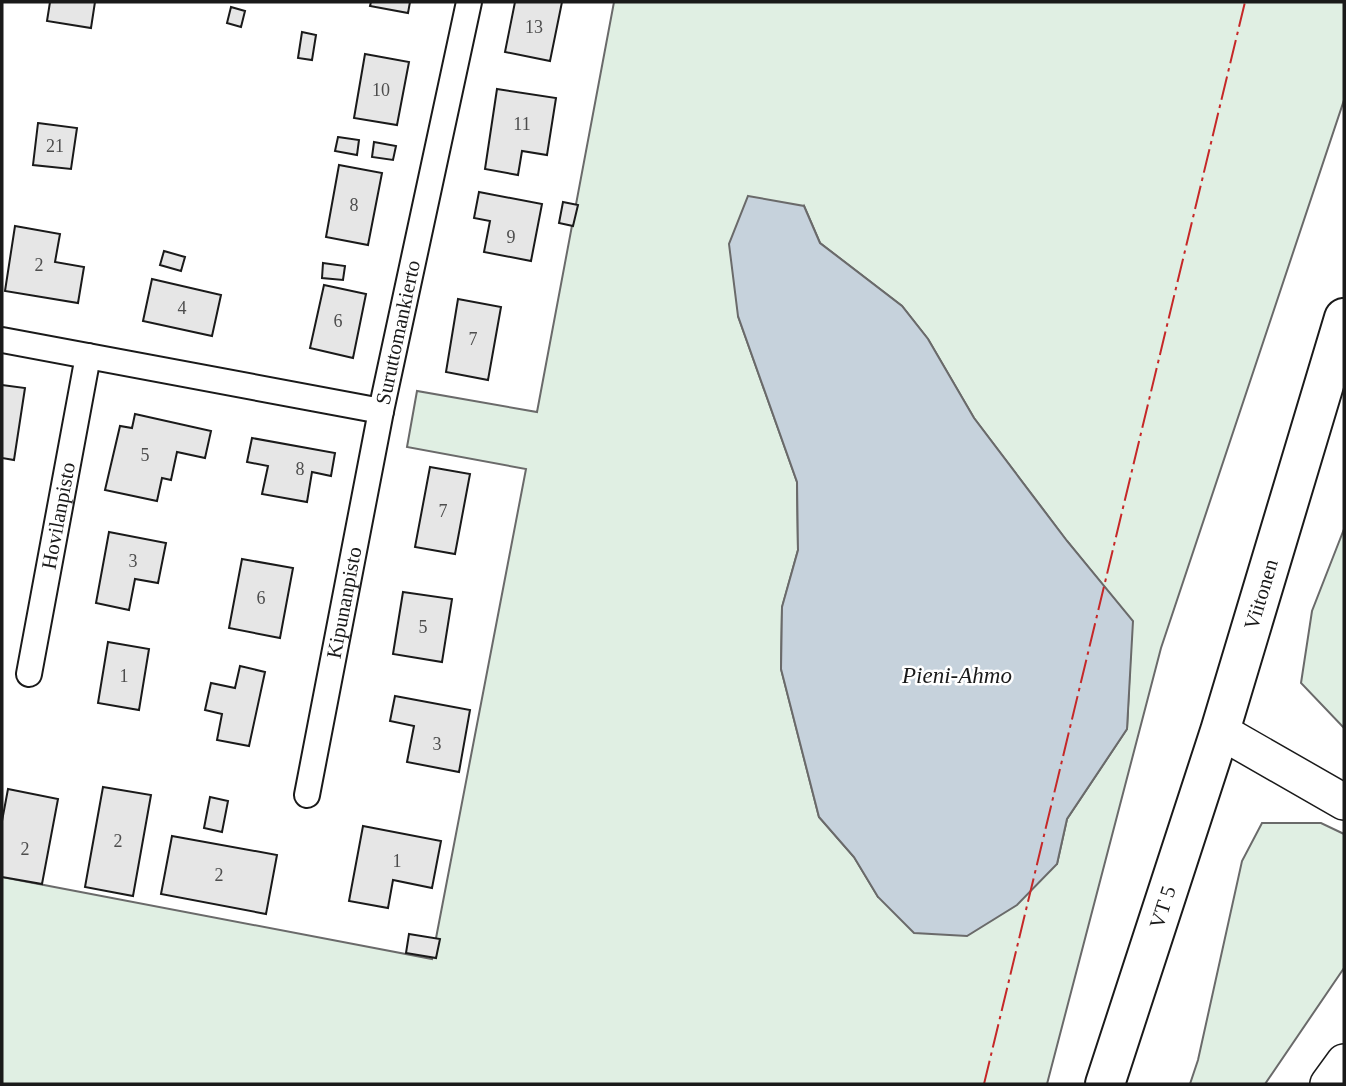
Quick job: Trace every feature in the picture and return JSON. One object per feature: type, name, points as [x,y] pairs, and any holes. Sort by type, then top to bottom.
[{"type":"highway","name":"Viitonen","points":[[1220,731],[1344,318]]},
{"type":"highway","name":"VT 5","points":[[1105,1084],[1220,731]]},
{"type":"main road","points":[[1220,731],[1344,802]]},
{"type":"main road","points":[[1328,1084],[1344,1062]]},
{"type":"street","name":"Suruttomankierto","points":[[2,340],[381,411],[469,2]]},
{"type":"street","name":"Hovilanpisto","points":[[29,674],[88,356]]},
{"type":"street","name":"Kipunanpisto","points":[[307,795],[381,411]]},
{"type":"green space","points":[[614,2],[1344,2],[1344,100],[1161,648],[1047,1084],[2,1084],[2,877],[432,959],[526,469],[407,447],[417,391],[537,412]],"holes":[[[804,206],[820,243],[902,306],[928,339],[974,418],[1067,541],[1132,621],[1127,729],[1067,819],[1057,864],[878,897],[854,857],[819,817],[781,669],[782,608],[798,550],[797,482],[738,316]]]},
{"type":"green space","points":[[1344,529],[1344,728],[1301,683],[1312,611]]},
{"type":"green space","points":[[1262,823],[1321,823],[1344,834],[1344,968],[1265,1084],[1190,1084],[1198,1060],[1242,861]]},
{"type":"water","name":"Pieni-Ahmo","points":[[748,196],[804,206],[820,243],[902,306],[928,339],[974,418],[1067,541],[1133,621],[1127,729],[1067,819],[1057,864],[1017,905],[967,936],[914,933],[878,897],[854,857],[819,817],[781,669],[782,607],[798,550],[797,482],[738,316],[729,244]]},
{"type":"building","points":[[50,2],[95,2],[91,28],[47,21]]},
{"type":"building","points":[[371,2],[410,2],[408,13],[370,6]]},
{"type":"building","points":[[515,2],[562,2],[550,61],[505,52]]},
{"type":"building","points":[[231,7],[245,11],[241,27],[227,23]]},
{"type":"building","points":[[302,32],[316,35],[312,60],[298,58]]},
{"type":"building","points":[[365,54],[409,62],[397,125],[354,118]]},
{"type":"building","points":[[497,89],[556,98],[547,155],[522,151],[518,175],[485,169]]},
{"type":"building","points":[[38,123],[77,128],[71,169],[33,165]]},
{"type":"building","points":[[338,137],[359,140],[357,155],[335,151]]},
{"type":"building","points":[[374,142],[396,146],[393,160],[372,157]]},
{"type":"building","points":[[339,165],[382,173],[368,245],[326,237]]},
{"type":"building","points":[[479,192],[542,204],[531,261],[484,252],[490,221],[474,218]]},
{"type":"building","points":[[563,202],[578,205],[573,226],[559,223]]},
{"type":"building","points":[[15,226],[60,234],[55,262],[84,267],[78,303],[5,291]]},
{"type":"building","points":[[164,251],[185,257],[181,271],[160,265]]},
{"type":"building","points":[[323,263],[345,266],[343,280],[322,278]]},
{"type":"building","points":[[152,279],[221,295],[212,336],[143,321]]},
{"type":"building","points":[[324,285],[366,294],[353,358],[310,348]]},
{"type":"building","points":[[458,299],[501,307],[488,380],[446,372]]},
{"type":"building","points":[[2,385],[25,388],[14,460],[2,458]]},
{"type":"building","points":[[135,414],[211,431],[205,458],[177,452],[171,480],[162,478],[157,501],[105,490],[120,426],[132,428]]},
{"type":"building","points":[[252,438],[335,453],[331,476],[312,472],[307,502],[262,494],[268,466],[247,462]]},
{"type":"building","points":[[430,467],[470,474],[455,554],[415,547]]},
{"type":"building","points":[[109,532],[166,543],[158,583],[135,579],[129,610],[96,603]]},
{"type":"building","points":[[242,559],[293,568],[280,638],[229,628]]},
{"type":"building","points":[[403,592],[452,599],[442,662],[393,654]]},
{"type":"building","points":[[108,642],[149,649],[139,710],[98,703]]},
{"type":"building","points":[[240,666],[265,672],[249,746],[217,740],[222,714],[205,710],[211,683],[235,688]]},
{"type":"building","points":[[395,696],[470,710],[459,772],[407,762],[414,726],[390,721]]},
{"type":"building","points":[[103,787],[151,795],[133,896],[85,887]]},
{"type":"building","points":[[8,789],[58,799],[42,884],[2,877],[2,821]]},
{"type":"building","points":[[210,797],[228,801],[222,832],[204,828]]},
{"type":"building","points":[[363,826],[441,841],[432,888],[393,880],[388,908],[349,901]]},
{"type":"building","points":[[172,836],[277,855],[266,914],[161,894]]},
{"type":"building","points":[[409,934],[440,939],[436,958],[406,953]]},
{"type":"power","points":[[984,1084],[1245,2]]}]
